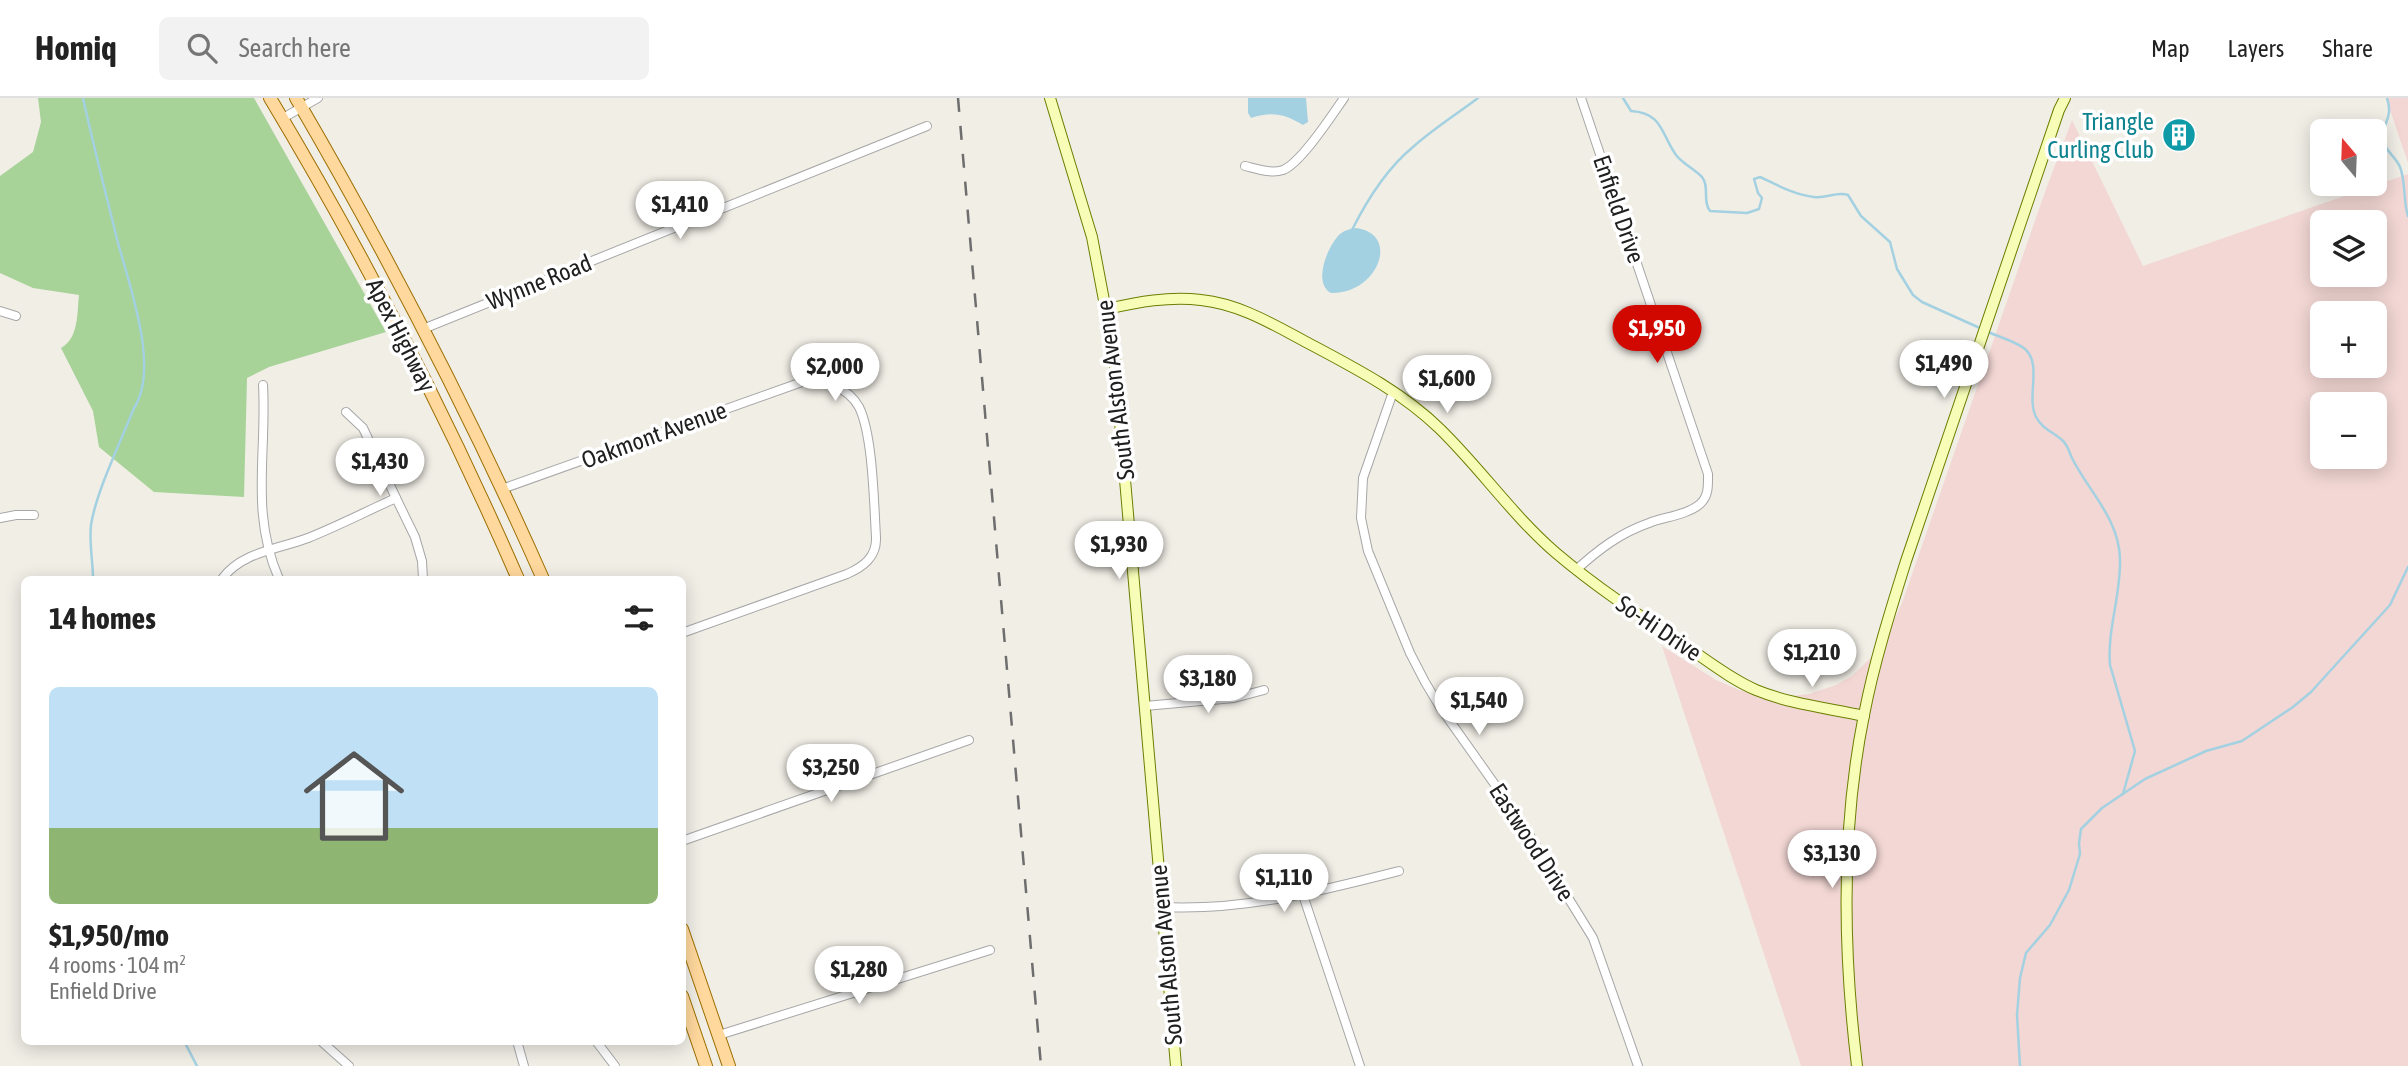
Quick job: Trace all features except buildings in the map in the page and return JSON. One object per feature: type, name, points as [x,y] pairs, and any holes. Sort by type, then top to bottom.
[{"type":"main road","name":"Apex Highway","points":[[270,98],[397,326],[517,576]]},
{"type":"main road","name":"Apex Highway","points":[[299,103],[368,223],[423,330],[542,576]]},
{"type":"main road","points":[[686,940],[729,1066]]},
{"type":"main road","points":[[686,1008],[706,1066]]},
{"type":"street","points":[[282,118],[299,103],[318,98]]},
{"type":"street","name":"South Alston Avenue","points":[[1050,98],[1092,237],[1115,353],[1176,1066]]},
{"type":"street","points":[[1245,166],[1264,171],[1283,170],[1299,158],[1344,98]]},
{"type":"street","name":"Enfield Drive","points":[[1576,570],[1598,550],[1618,537],[1697,506],[1707,493],[1708,484],[1708,474],[1581,98]]},
{"type":"street","points":[[2055,98],[2059,110]]},
{"type":"street","points":[[1857,1066],[1848,943],[1848,886],[1852,799],[1864,716],[1880,646],[1902,574],[2065,98]]},
{"type":"street","name":"Wynne Road","points":[[423,330],[927,127]]},
{"type":"street","name":"So-Hi Drive","points":[[1107,309],[1163,299],[1193,299],[1224,304],[1283,329],[1371,377],[1415,407],[1442,431],[1526,524],[1576,570],[1726,673],[1754,689],[1788,701],[1864,716]]},
{"type":"street","points":[[0,311],[16,316]]},
{"type":"street","name":"Oakmont Avenue","points":[[502,489],[792,385],[809,381],[824,382],[845,392],[859,407],[869,443],[876,537],[873,554],[859,569],[847,575],[686,632]]},
{"type":"street","points":[[263,385],[265,420],[260,471],[261,514],[267,551],[278,576]]},
{"type":"street","name":"Eastwood Drive","points":[[1393,391],[1363,478],[1361,518],[1368,551],[1410,653],[1430,690],[1520,820],[1593,939],[1638,1066]]},
{"type":"street","points":[[346,412],[363,428],[415,537],[422,561],[423,576]]},
{"type":"street","points":[[224,576],[245,559],[307,538],[396,498]]},
{"type":"street","points":[[0,519],[16,514],[34,515]]},
{"type":"street","points":[[1145,706],[1234,698],[1264,690]]},
{"type":"street","points":[[686,840],[969,740]]},
{"type":"street","points":[[1162,907],[1233,906],[1303,895],[1399,871]]},
{"type":"street","points":[[1303,895],[1360,1066]]},
{"type":"street","points":[[719,1035],[990,950]]},
{"type":"street","points":[[325,1045],[349,1066]]},
{"type":"street","points":[[518,1045],[524,1066]]},
{"type":"street","points":[[599,1045],[615,1066]]},
{"type":"shaded area","points":[[2386,98],[2408,98],[2408,163]]},
{"type":"shaded area","points":[[2072,120],[2143,266],[2345,196],[2387,196],[2387,181],[2408,174],[2408,1066],[1801,1066],[1662,646],[1716,680],[1739,690],[1784,697],[1809,694],[1836,685],[1852,676],[1881,648],[1902,603]]},
{"type":"green space","points":[[38,98],[254,98],[386,332],[269,367],[247,378],[244,497],[154,492],[99,447],[93,411],[61,348],[67,344],[74,332],[79,295],[33,288],[0,273],[0,176],[33,152],[41,122]]},
{"type":"water","points":[[1248,98],[1306,98],[1308,122],[1303,125],[1290,118],[1272,114],[1251,118],[1248,113]]},
{"type":"water","points":[[1356,228],[1370,233],[1378,241],[1378,263],[1361,284],[1347,291],[1331,293],[1325,288],[1322,273],[1327,255],[1340,234]]},
{"type":"waterway","points":[[83,98],[134,298],[143,347],[144,370],[141,390],[94,512],[91,525],[93,576]]},
{"type":"waterway","points":[[1352,230],[1371,196],[1394,165],[1429,134],[1478,98]]},
{"type":"waterway","points":[[1623,98],[1631,111],[1655,120],[1676,155],[1702,177],[1710,211],[1747,213],[1759,209],[1762,198],[1754,179],[1760,177],[1807,196],[1848,195],[1861,216],[1890,242],[1897,269],[1913,295],[1922,302],[1982,329]]},
{"type":"waterway","points":[[2387,98],[2389,111],[2383,140],[2400,167],[2408,216]]},
{"type":"waterway","points":[[1988,332],[2018,345],[2031,357],[2034,373],[2032,400],[2036,417],[2065,443],[2115,531],[2120,572],[2110,639],[2110,665],[2135,751],[2123,794]]},
{"type":"waterway","points":[[2020,1066],[2017,1015],[2020,978],[2026,953],[2050,925],[2069,890],[2080,854],[2081,829],[2102,808],[2145,779],[2206,751],[2242,741],[2293,707],[2311,692],[2390,605],[2408,567]]},
{"type":"waterway","points":[[186,1045],[197,1066]]},
{"type":"railway","points":[[958,98],[1041,1066]]},
{"type":"place","name":"Triangle Curling Club","points":[[2179,135]]}]
